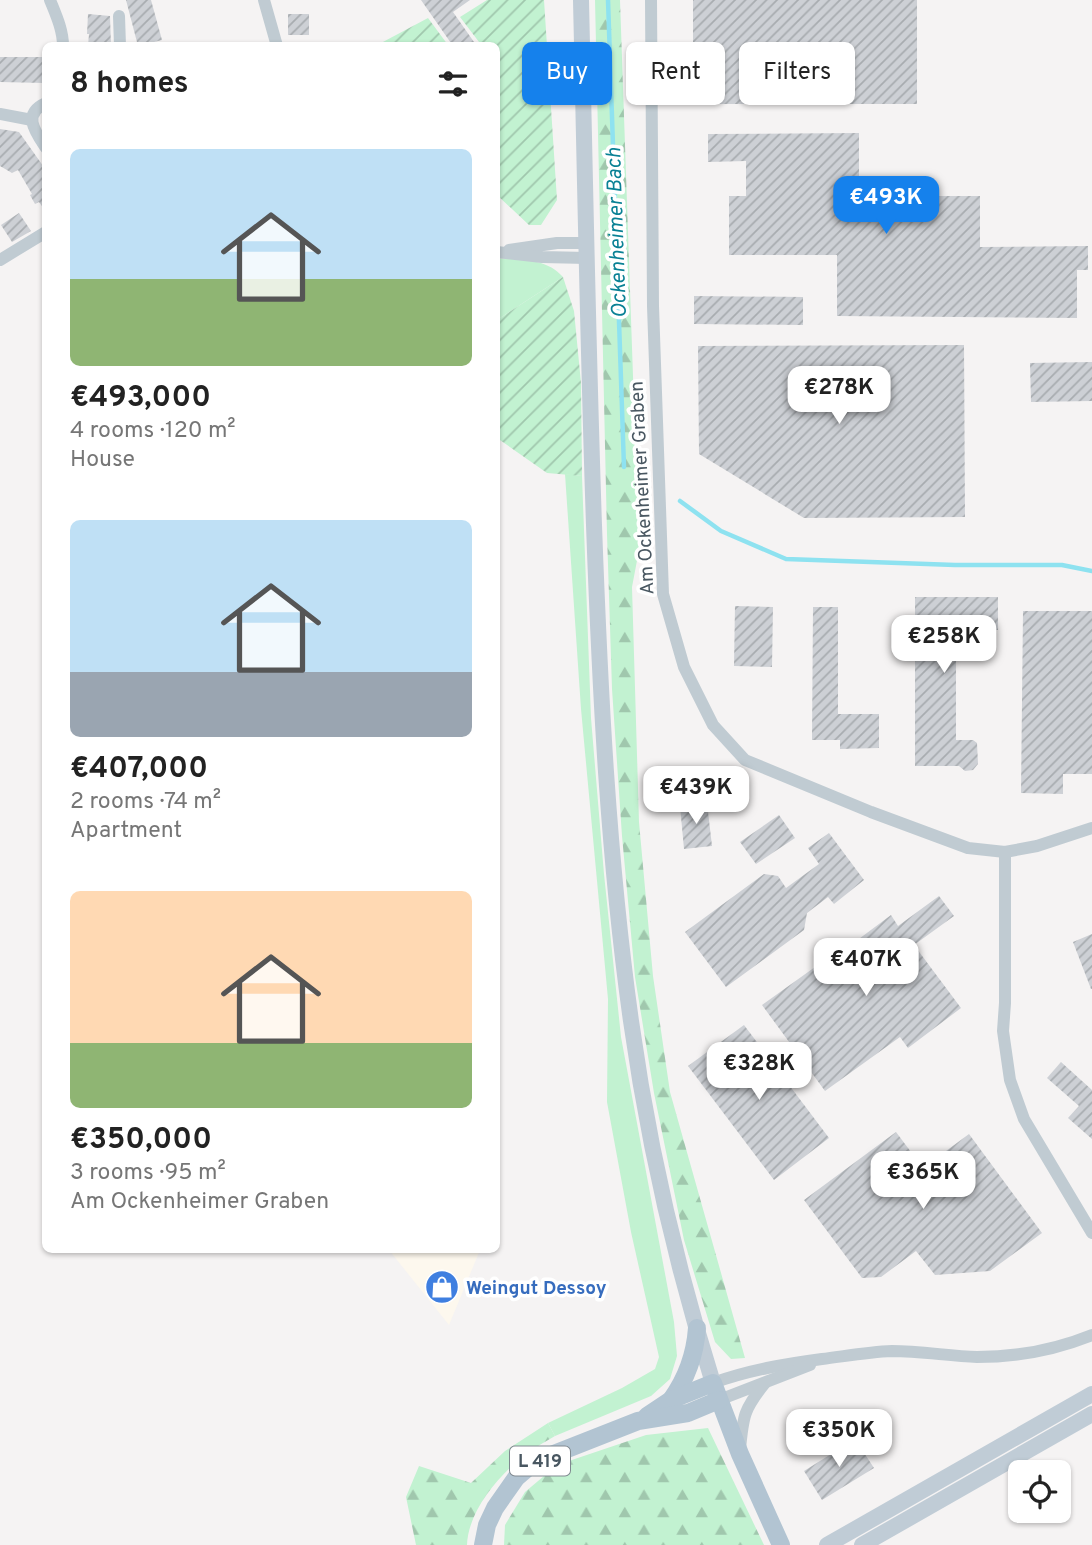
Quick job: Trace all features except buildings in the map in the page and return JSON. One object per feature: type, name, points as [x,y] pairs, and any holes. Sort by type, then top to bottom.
[{"type":"main road","name":"L 419","points":[[581,0],[598,650],[608,802],[631,1021],[682,1279],[716,1392],[740,1454],[781,1545]]},
{"type":"main road","name":"L 419","points":[[671,1400],[687,1374],[694,1352],[697,1328]]},
{"type":"main road","name":"L 419","points":[[483,1545],[487,1525],[495,1508],[516,1478],[530,1466],[549,1455],[638,1421],[671,1400],[716,1392]]},
{"type":"main road","name":"L 419","points":[[638,1421],[688,1413],[716,1392]]},
{"type":"main road","points":[[827,1545],[1092,1394]]},
{"type":"main road","points":[[862,1545],[1092,1414]]},
{"type":"street","points":[[50,0],[63,42]]},
{"type":"street","points":[[264,0],[276,42]]},
{"type":"street","name":"Am Ockenheimer Graben","points":[[651,0],[653,306],[663,594],[684,667],[713,724],[745,760],[871,812],[968,848],[1005,852],[1037,846],[1092,828]]},
{"type":"street","points":[[119,16],[120,42]]},
{"type":"street","points":[[42,106],[35,110],[32,120],[34,130],[42,142]]},
{"type":"street","points":[[0,114],[32,120]]},
{"type":"street","points":[[0,260],[42,234]]},
{"type":"street","points":[[500,252],[542,257],[587,251]]},
{"type":"street","points":[[1005,852],[1003,1031],[1010,1080],[1024,1118],[1092,1233]]},
{"type":"street","points":[[716,1392],[740,1373],[848,1354],[890,1351],[977,1357],[1009,1356],[1036,1353],[1092,1335]]},
{"type":"street","points":[[716,1392],[765,1383],[826,1358]]},
{"type":"street","points":[[740,1454],[745,1411],[765,1383]]},
{"type":"shaded area","name":"Weingut Dessoy","points":[[391,1253],[479,1253],[449,1325]]},
{"type":"green space","points":[[487,0],[544,0],[547,42],[522,42],[522,105],[551,105],[557,200],[541,225],[529,225],[500,198],[500,42],[479,42],[460,17]]},
{"type":"green space","points":[[595,0],[620,0],[639,550],[632,587],[639,822],[653,976],[670,1092],[745,1358],[731,1359],[715,1342],[684,1240],[654,1093],[635,977],[612,689],[607,534],[597,105],[612,105],[612,42],[596,42]]},
{"type":"green space","points":[[428,18],[446,42],[383,42]]},
{"type":"green space","points":[[500,258],[541,263],[563,277],[500,318]]},
{"type":"green space","points":[[563,277],[574,311],[581,383],[582,476],[547,473],[500,440],[500,318]]},
{"type":"green space","points":[[565,474],[582,476],[591,718],[621,1037],[674,1322],[677,1356],[670,1379],[651,1396],[555,1436],[548,1423],[655,1369],[659,1357],[631,1232],[607,1102],[608,999],[581,709]]},
{"type":"green space","points":[[548,1423],[555,1436],[512,1465],[485,1496],[472,1520],[467,1545],[416,1545],[406,1497],[419,1466],[471,1483],[505,1451]]},
{"type":"green space","points":[[708,1428],[764,1545],[504,1545],[505,1525],[525,1492],[557,1465],[646,1435]]},
{"type":"waterway","name":"Ockenheimer Bach","points":[[608,0],[624,467]]},
{"type":"waterway","name":"Ockenheimer Bach","points":[[680,501],[721,531],[786,559],[955,565],[1062,565],[1092,571]]},
{"type":"place","name":"Weingut Dessoy","points":[[442,1287]]}]
